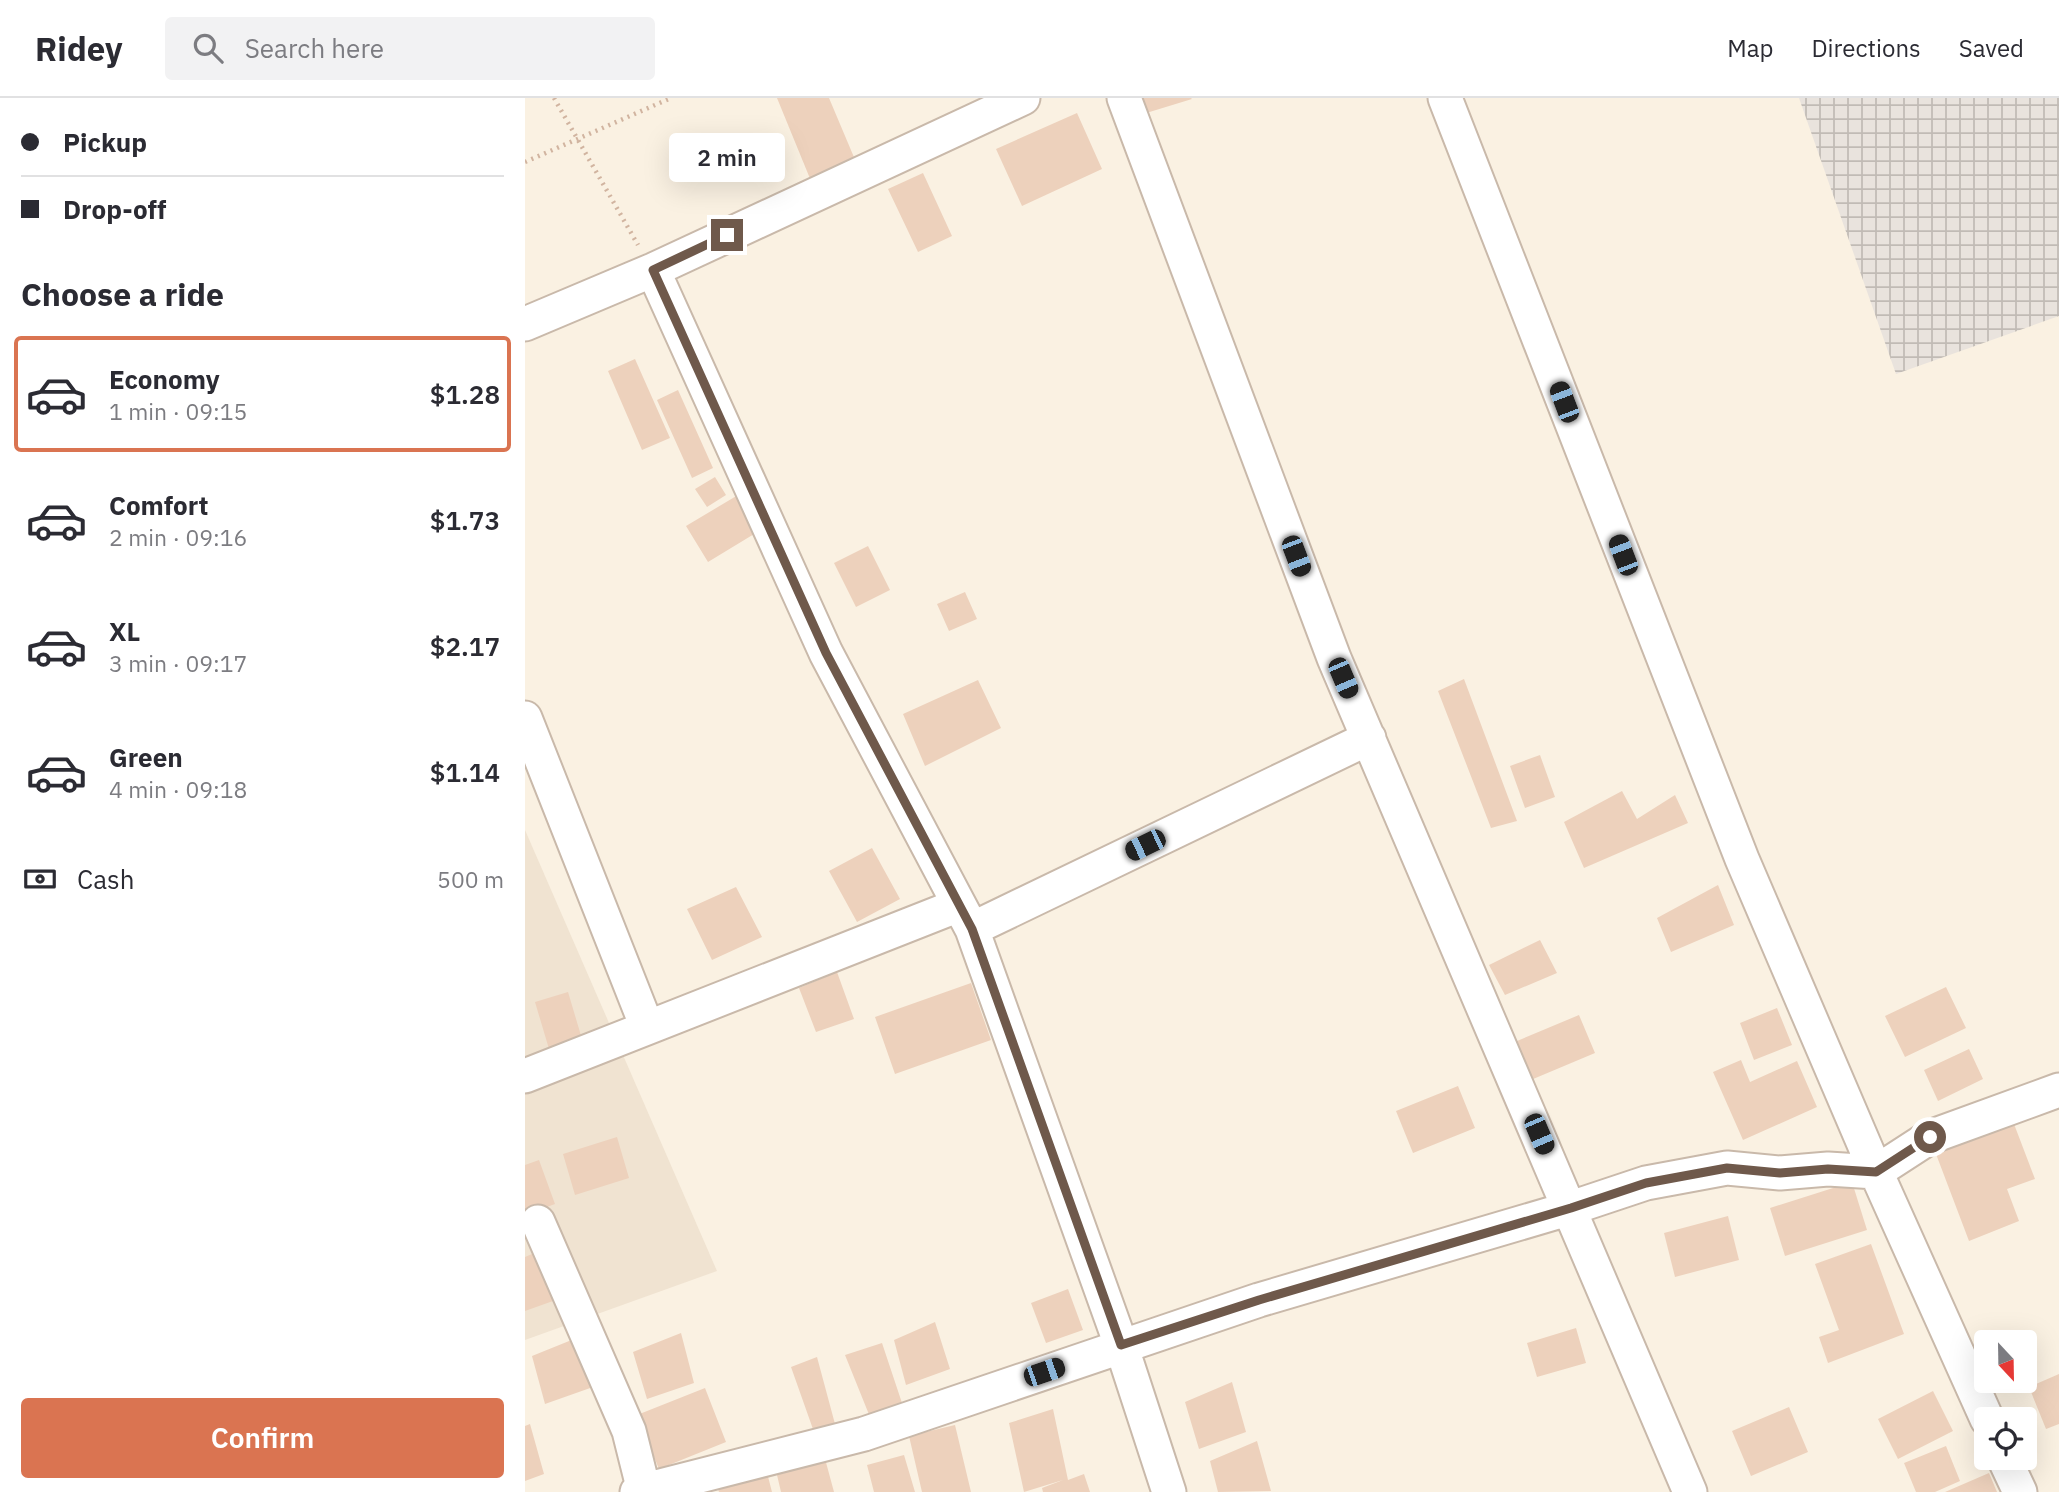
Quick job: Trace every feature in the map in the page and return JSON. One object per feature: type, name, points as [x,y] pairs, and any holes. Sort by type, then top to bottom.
[{"type":"street","points":[[525,324],[653,270],[1023,98]]},
{"type":"street","points":[[1124,98],[1334,658],[1690,1492]]},
{"type":"street","points":[[1445,98],[1742,859],[1876,1172],[1982,1407]]},
{"type":"street","points":[[653,270],[826,653],[965,917],[1121,1345],[1169,1492]]},
{"type":"street","points":[[525,718],[647,1027]]},
{"type":"street","points":[[525,1076],[647,1027],[965,917],[1369,738]]},
{"type":"street","points":[[538,1222],[629,1431],[640,1491],[864,1434],[1259,1300],[1571,1208],[1646,1183],[1727,1168],[1780,1173],[1828,1169],[1876,1172],[1930,1137],[2059,1090]]},
{"type":"street","points":[[2010,1470],[2020,1492]]},
{"type":"path","points":[[554,98],[653,270]]},
{"type":"path","points":[[525,162],[671,98]]},
{"type":"shaded area","points":[[1799,98],[2059,98],[2059,316],[1896,374]]},
{"type":"shaded area","points":[[525,830],[717,1271],[525,1340]]},
{"type":"building","points":[[777,98],[829,98],[856,162],[811,181]]},
{"type":"building","points":[[1138,98],[1191,98],[1192,99],[1143,114]]},
{"type":"building","points":[[1077,113],[1102,169],[1022,206],[996,149]]},
{"type":"building","points":[[923,173],[952,236],[918,252],[888,189]]},
{"type":"building","points":[[635,359],[670,438],[642,450],[608,371]]},
{"type":"building","points":[[678,390],[713,468],[692,478],[657,400]]},
{"type":"building","points":[[715,477],[726,495],[707,507],[695,489]]},
{"type":"building","points":[[743,492],[764,528],[708,562],[686,526]]},
{"type":"building","points":[[868,546],[890,590],[856,607],[834,563]]},
{"type":"building","points":[[965,592],[977,619],[949,631],[937,604]]},
{"type":"building","points":[[1464,679],[1517,821],[1491,828],[1438,691]]},
{"type":"building","points":[[978,680],[1001,728],[925,766],[903,714]]},
{"type":"building","points":[[1540,755],[1555,797],[1525,808],[1510,766]]},
{"type":"building","points":[[1622,791],[1637,819],[1675,795],[1688,823],[1584,868],[1564,822]]},
{"type":"building","points":[[872,848],[900,899],[857,922],[829,871]]},
{"type":"building","points":[[1718,885],[1734,925],[1671,952],[1657,918]]},
{"type":"building","points":[[736,887],[762,937],[712,960],[687,909]]},
{"type":"building","points":[[1540,940],[1557,973],[1505,995],[1489,965]]},
{"type":"building","points":[[837,972],[854,1019],[816,1032],[799,988]]},
{"type":"building","points":[[971,983],[991,1040],[895,1074],[875,1017]]},
{"type":"building","points":[[1946,987],[1966,1028],[1905,1057],[1885,1016]]},
{"type":"building","points":[[568,992],[585,1049],[552,1059],[535,1002]]},
{"type":"building","points":[[1777,1008],[1792,1045],[1754,1060],[1740,1023]]},
{"type":"building","points":[[1579,1015],[1595,1053],[1526,1082],[1510,1044]]},
{"type":"building","points":[[1969,1049],[1983,1079],[1938,1101],[1924,1070]]},
{"type":"building","points":[[1741,1060],[1750,1082],[1797,1061],[1817,1107],[1743,1140],[1713,1072]]},
{"type":"building","points":[[1458,1086],[1475,1128],[1413,1153],[1396,1111]]},
{"type":"building","points":[[2014,1124],[2035,1179],[2007,1189],[2019,1221],[1969,1241],[1936,1154]]},
{"type":"building","points":[[617,1137],[629,1178],[575,1195],[563,1154]]},
{"type":"building","points":[[539,1160],[555,1204],[525,1215],[525,1165]]},
{"type":"building","points":[[1852,1182],[1867,1230],[1785,1256],[1770,1208]]},
{"type":"building","points":[[1728,1216],[1739,1260],[1675,1277],[1664,1233]]},
{"type":"building","points":[[1871,1244],[1904,1334],[1828,1363],[1819,1337],[1839,1330],[1815,1264]]},
{"type":"building","points":[[539,1251],[553,1301],[525,1311],[525,1257]]},
{"type":"building","points":[[1068,1289],[1083,1330],[1046,1343],[1031,1303]]},
{"type":"building","points":[[935,1322],[950,1369],[906,1385],[894,1340]]},
{"type":"building","points":[[1576,1328],[1586,1363],[1537,1377],[1527,1343]]},
{"type":"building","points":[[681,1333],[694,1383],[647,1399],[633,1352]]},
{"type":"building","points":[[579,1337],[593,1387],[545,1404],[532,1356]]},
{"type":"building","points":[[882,1343],[902,1403],[870,1417],[845,1355]]},
{"type":"building","points":[[817,1357],[835,1424],[814,1432],[791,1367]]},
{"type":"building","points":[[2059,1374],[2059,1424],[2046,1429],[2031,1393],[2037,1393],[2037,1384]]},
{"type":"building","points":[[1232,1382],[1246,1432],[1199,1449],[1185,1402]]},
{"type":"building","points":[[705,1388],[726,1442],[659,1469],[637,1415]]},
{"type":"building","points":[[1933,1391],[1953,1431],[1898,1459],[1878,1419]]},
{"type":"building","points":[[1789,1407],[1808,1452],[1751,1476],[1732,1431]]},
{"type":"building","points":[[1053,1409],[1068,1480],[1084,1474],[1090,1492],[1043,1492],[1042,1488],[1063,1480],[1024,1492],[1009,1423]]},
{"type":"building","points":[[530,1424],[544,1474],[525,1481],[525,1426]]},
{"type":"building","points":[[955,1425],[971,1492],[922,1492],[909,1436]]},
{"type":"building","points":[[1257,1441],[1271,1491],[1218,1492],[1210,1461]]},
{"type":"building","points":[[1946,1446],[1960,1481],[1935,1492],[1916,1492],[1904,1463]]},
{"type":"building","points":[[824,1455],[834,1492],[781,1492],[777,1475]]},
{"type":"building","points":[[904,1455],[915,1492],[874,1492],[867,1465]]},
{"type":"building","points":[[765,1465],[772,1492],[719,1492],[717,1486]]},
{"type":"building","points":[[1989,1473],[1997,1492],[1945,1492]]},
{"type":"route","points":[[727,235],[653,270],[826,653],[972,929],[1121,1345],[1259,1300],[1571,1208],[1646,1183],[1727,1168],[1780,1173],[1828,1169],[1876,1172],[1930,1137]]}]
